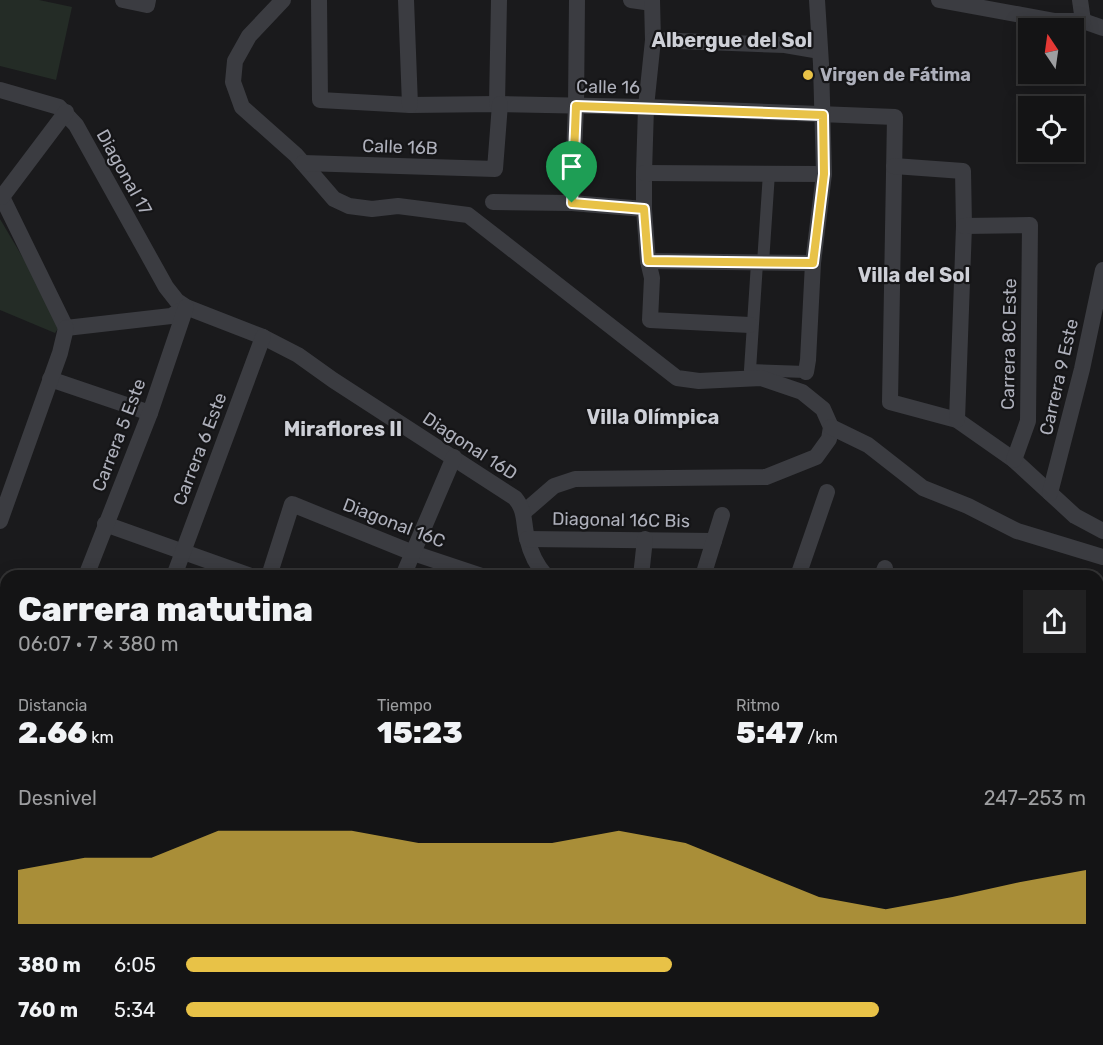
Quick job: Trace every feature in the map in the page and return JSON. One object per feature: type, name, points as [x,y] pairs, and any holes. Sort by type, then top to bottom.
[{"type":"street","points":[[123,0],[147,3]]},
{"type":"street","points":[[283,0],[249,36],[235,61],[233,82],[242,107],[303,163],[334,199],[349,206],[372,208],[398,206],[468,215],[677,378],[699,381],[760,378],[802,392],[823,409],[831,427],[829,439],[816,456],[766,477],[575,479],[554,486],[524,512],[527,538],[541,570]]},
{"type":"street","name":"Calle 16","points":[[319,0],[320,100],[410,105],[646,107],[895,117],[894,166]]},
{"type":"street","points":[[400,0],[420,0]]},
{"type":"street","points":[[406,0],[410,105]]},
{"type":"street","points":[[499,0],[499,104]]},
{"type":"street","points":[[572,203],[577,0]]},
{"type":"street","points":[[631,0],[652,2],[653,40],[646,107],[644,173],[644,209],[648,261],[652,278],[650,320],[750,325]]},
{"type":"street","points":[[768,174],[750,370],[806,372],[813,263],[824,174],[817,0]]},
{"type":"street","points":[[939,0],[1039,18]]},
{"type":"street","points":[[1080,0],[1083,18]]},
{"type":"street","points":[[1084,21],[1103,28]]},
{"type":"street","points":[[653,40],[785,45],[820,51]]},
{"type":"street","points":[[0,90],[59,107],[66,112],[1,196],[66,328],[60,353],[0,521]]},
{"type":"street","name":"Calle 16B","points":[[303,163],[495,169],[499,104]]},
{"type":"street","name":"Diagonal 17","points":[[66,112],[76,125],[166,287],[177,302],[186,307]]},
{"type":"street","points":[[957,420],[964,226],[963,171],[894,166],[890,402],[957,420],[1014,460],[1075,516],[1103,531]]},
{"type":"street","points":[[644,173],[824,174]]},
{"type":"street","points":[[492,202],[572,203],[644,209]]},
{"type":"street","name":"Carrera 8C Este","points":[[964,226],[1030,225],[1028,421],[1014,460]]},
{"type":"street","points":[[648,261],[813,263]]},
{"type":"street","name":"Carrera 9 Este","points":[[1050,493],[1082,369],[1103,270]]},
{"type":"street","points":[[66,328],[171,316],[186,307]]},
{"type":"street","name":"Diagonal 16D","points":[[186,307],[263,337],[298,354],[333,380],[515,498],[524,512]]},
{"type":"street","name":"Carrera 5 Este","points":[[88,570],[150,413],[186,307]]},
{"type":"street","name":"Carrera 6 Este","points":[[176,570],[263,337]]},
{"type":"street","points":[[50,379],[150,413]]},
{"type":"street","points":[[831,427],[868,444],[923,488],[968,506],[1017,531],[1103,557]]},
{"type":"street","points":[[406,570],[454,457]]},
{"type":"street","points":[[800,570],[827,492]]},
{"type":"street","name":"Diagonal 16C","points":[[270,570],[292,504],[413,553],[464,570]]},
{"type":"street","points":[[705,570],[722,515]]},
{"type":"street","points":[[105,524],[234,570]]},
{"type":"street","name":"Diagonal 16C Bis","points":[[527,538],[714,541]]},
{"type":"street","points":[[642,570],[645,539]]},
{"type":"shaded area","points":[[0,0],[39,0],[72,7],[56,80],[0,66]]},
{"type":"shaded area","points":[[0,219],[29,268],[59,327],[55,333],[0,310]]},
{"type":"place","name":"Virgen de Fátima","points":[[808,75]]},
{"type":"district","name":"Albergue del Sol","points":[[732,40]]},
{"type":"district","name":"Villa del Sol","points":[[914,275]]},
{"type":"district","name":"Villa Olímpica","points":[[653,417]]},
{"type":"district","name":"Miraflores II","points":[[343,429]]},
{"type":"route","points":[[576,106],[823,115],[824,174],[813,263],[648,261],[644,209],[572,203],[576,106]]}]
